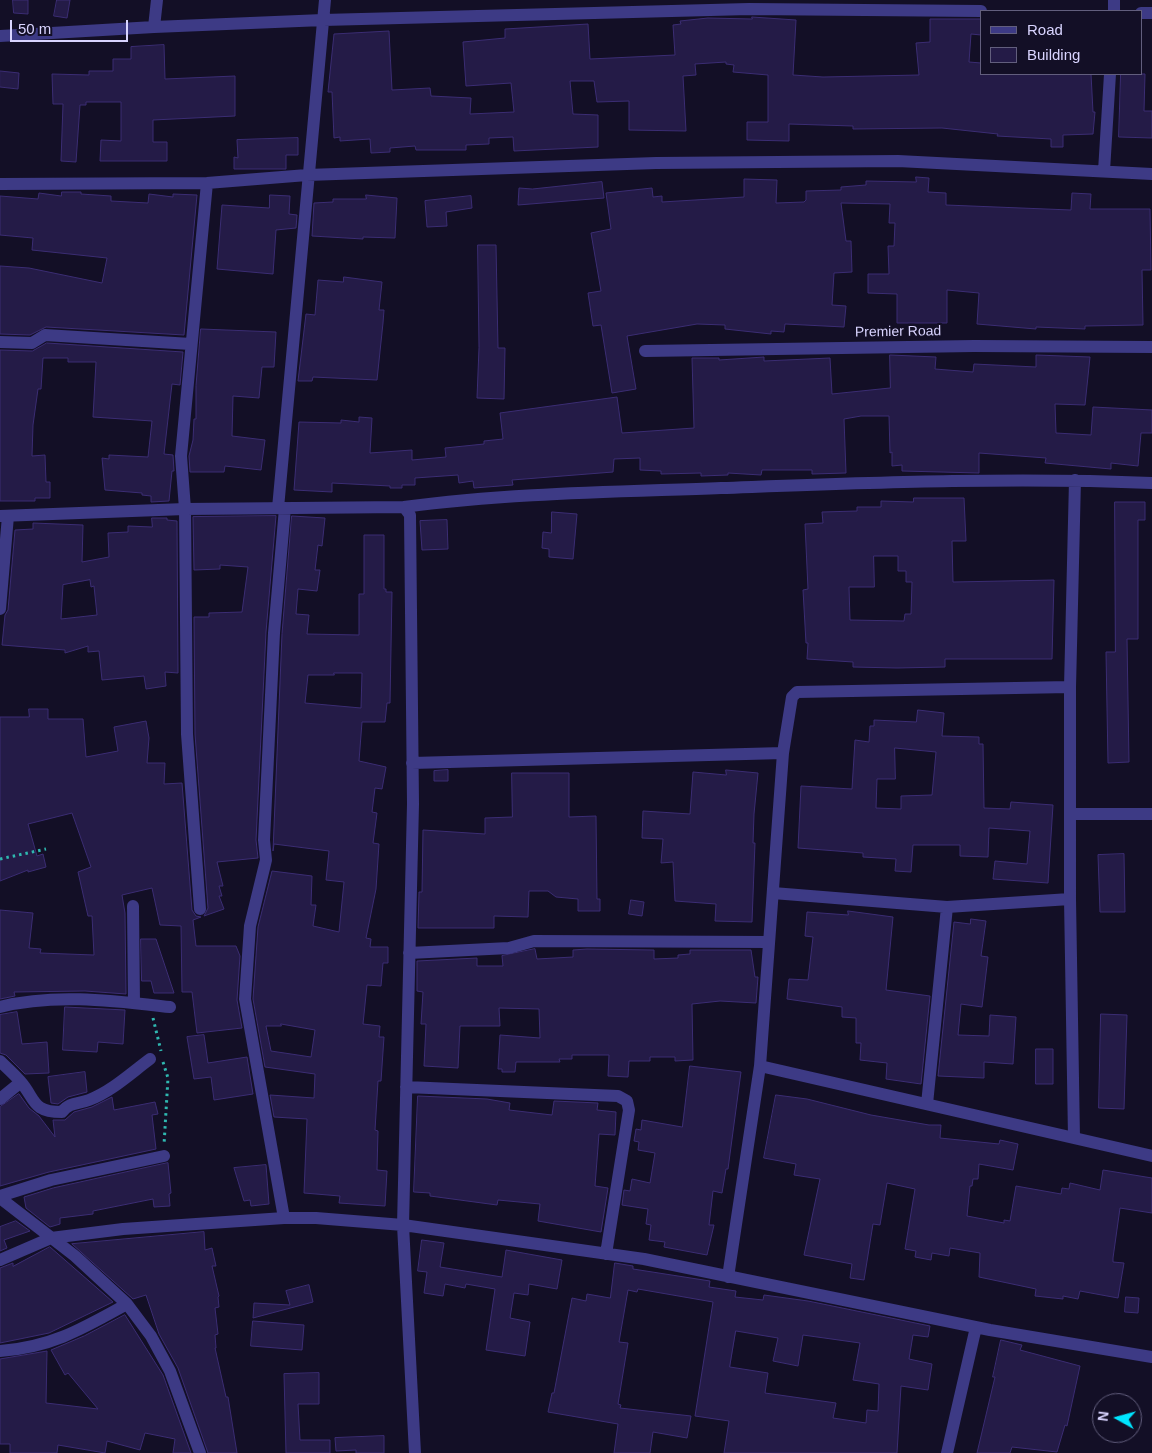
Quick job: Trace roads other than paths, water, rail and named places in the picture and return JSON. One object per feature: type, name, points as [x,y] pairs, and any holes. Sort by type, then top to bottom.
[{"type":"street","points":[[154,27],[157,0]]},
{"type":"street","points":[[284,1218],[245,998],[250,926],[266,860],[264,840],[282,508],[307,175],[325,0]]},
{"type":"street","points":[[0,36],[323,20],[749,9],[980,12]]},
{"type":"street","points":[[1104,171],[1110,75]]},
{"type":"street","points":[[0,184],[207,183],[307,175],[656,163],[888,161],[1152,174]]},
{"type":"street","points":[[200,908],[187,734],[185,509],[181,456],[207,183]]},
{"type":"street","points":[[0,342],[32,343],[45,335],[191,344]]},
{"type":"street","name":"Premier Road","points":[[645,351],[974,346],[1152,346]]},
{"type":"street","points":[[0,609],[4,516],[185,509],[404,507],[459,500],[517,496],[794,486],[1075,480],[1152,483]]},
{"type":"street","points":[[1074,1138],[1070,899],[1070,687],[1075,480]]},
{"type":"street","points":[[404,507],[410,515],[412,763],[403,1225],[415,1453]]},
{"type":"street","points":[[728,1276],[760,1066],[783,753],[790,704],[797,692],[1070,687]]},
{"type":"street","points":[[412,763],[783,753]]},
{"type":"street","points":[[1071,814],[1152,814]]},
{"type":"street","points":[[773,893],[947,907],[1070,899]]},
{"type":"street","points":[[133,906],[134,1003]]},
{"type":"street","points":[[926,1104],[947,907]]},
{"type":"street","points":[[409,953],[509,948],[534,941],[769,942]]},
{"type":"street","points":[[0,1007],[20,1002],[50,1000],[134,1003],[170,1007]]},
{"type":"street","points":[[0,1061],[22,1082],[31,1101],[51,1112],[62,1112],[67,1106],[89,1100],[111,1088],[150,1059]]},
{"type":"street","points":[[760,1066],[1152,1156]]},
{"type":"street","points":[[0,1099],[22,1082]]},
{"type":"street","points":[[406,1088],[618,1096],[627,1101],[628,1110],[606,1254]]},
{"type":"street","points":[[0,1197],[51,1180],[164,1156]]},
{"type":"street","points":[[0,1197],[51,1238],[127,1304],[151,1336],[170,1371],[200,1453]]},
{"type":"street","points":[[0,1260],[51,1238],[202,1223],[316,1218],[403,1225],[606,1254],[728,1276],[976,1326],[1152,1357]]},
{"type":"street","points":[[0,1352],[28,1349],[68,1337],[127,1304]]},
{"type":"street","points":[[947,1453],[976,1326]]}]
